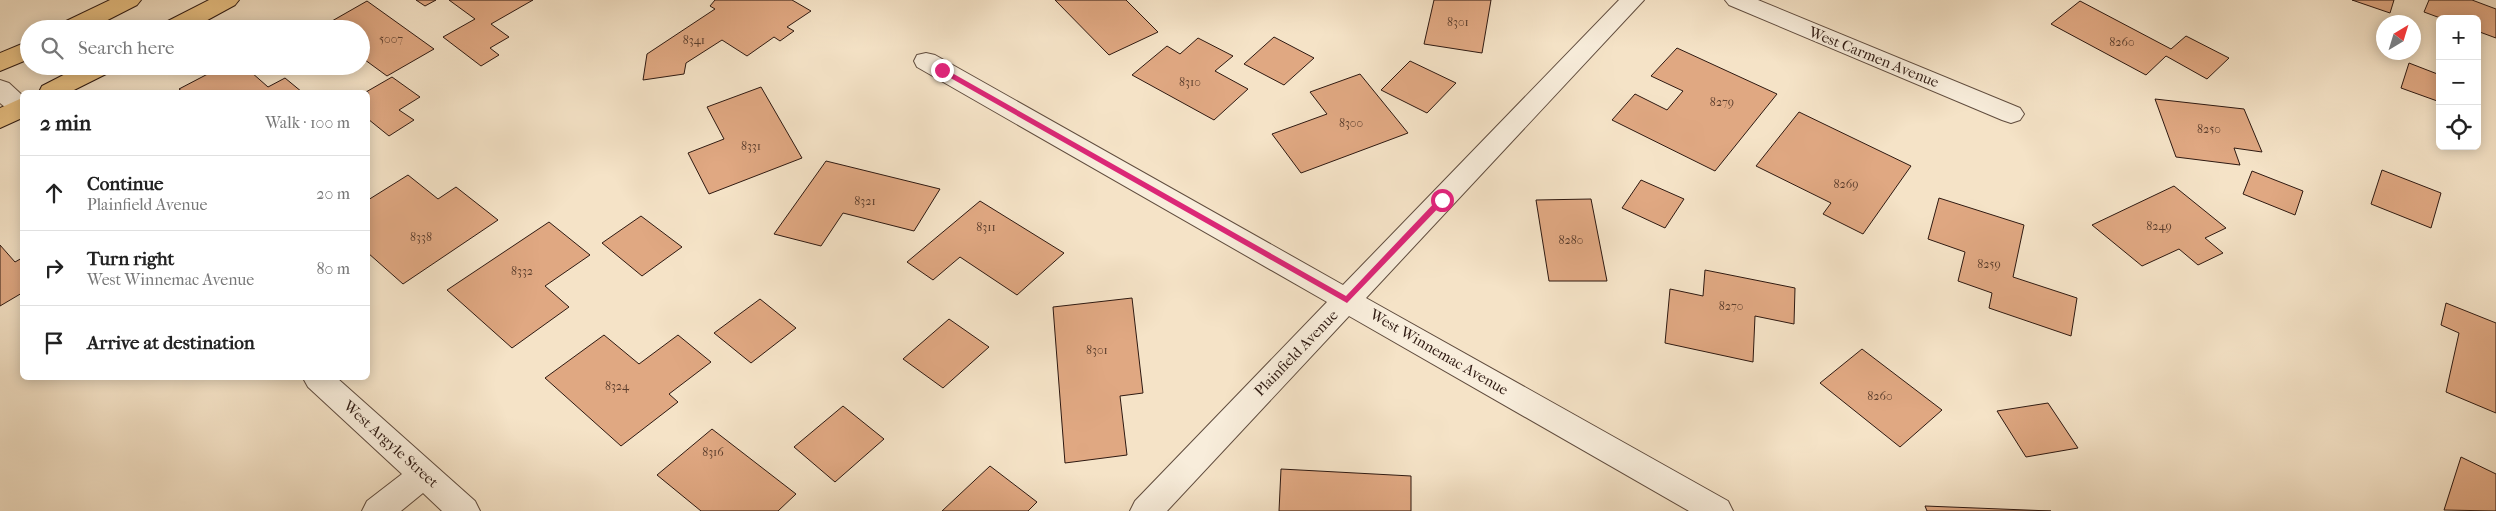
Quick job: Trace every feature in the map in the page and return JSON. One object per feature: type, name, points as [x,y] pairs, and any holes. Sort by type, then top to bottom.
[{"type":"main road","points":[[88,20],[129,0]]},
{"type":"main road","points":[[189,20],[227,0]]},
{"type":"main road","points":[[0,63],[20,53]]},
{"type":"main road","points":[[55,90],[84,75]]},
{"type":"main road","points":[[0,120],[20,109]]},
{"type":"street","name":"Plainfield Avenue","points":[[1146,511],[1632,0]]},
{"type":"street","name":"West Carmen Avenue","points":[[1737,0],[2011,114]]},
{"type":"street","name":"West Winnemac Avenue","points":[[926,61],[1717,511]]},
{"type":"street","points":[[0,89],[20,106]]},
{"type":"street","name":"West Argyle Street","points":[[320,380],[464,511]]},
{"type":"street","points":[[378,511],[424,474]]},
{"type":"building","points":[[416,0],[436,0],[425,6]]},
{"type":"building","points":[[449,0],[533,0],[491,24],[509,37],[490,48],[499,55],[481,66],[443,37],[475,19]]},
{"type":"building","points":[[715,0],[792,0],[811,11],[787,27],[794,31],[780,41],[774,37],[747,56],[722,40],[686,63],[684,74],[643,80],[647,54],[715,9],[710,6]]},
{"type":"building","points":[[1055,0],[1126,0],[1158,32],[1109,55]]},
{"type":"building","points":[[1434,0],[1491,0],[1482,53],[1424,44]]},
{"type":"building","points":[[2352,0],[2394,0],[2390,13]]},
{"type":"building","points":[[2429,0],[2472,0],[2496,9],[2496,38],[2481,32],[2481,15],[2436,16],[2424,12]]},
{"type":"building","points":[[367,1],[434,49],[387,76],[370,64],[370,20],[334,20]]},
{"type":"building","points":[[2080,1],[2171,49],[2186,36],[2229,58],[2207,79],[2166,56],[2146,75],[2051,24]]},
{"type":"building","points":[[1274,37],[1314,58],[1284,85],[1244,64]]},
{"type":"building","points":[[1198,38],[1233,56],[1215,71],[1248,89],[1214,120],[1132,75],[1167,46],[1180,54]]},
{"type":"building","points":[[1677,48],[1777,94],[1715,171],[1612,120],[1635,94],[1667,110],[1683,91],[1651,76]]},
{"type":"building","points":[[1410,61],[1456,83],[1427,113],[1381,90]]},
{"type":"building","points":[[2409,63],[2436,73],[2436,101],[2401,88]]},
{"type":"building","points":[[1360,74],[1408,133],[1301,173],[1272,134],[1327,114],[1310,92]]},
{"type":"building","points":[[206,75],[254,75],[268,87],[285,78],[300,90],[180,90],[179,89]]},
{"type":"building","points":[[392,77],[420,97],[399,110],[414,120],[389,136],[370,121],[369,90]]},
{"type":"building","points":[[761,87],[802,158],[709,194],[688,153],[724,139],[707,107]]},
{"type":"building","points":[[2155,99],[2244,109],[2262,152],[2234,148],[2240,165],[2176,157]]},
{"type":"building","points":[[1799,112],[1911,166],[1863,234],[1823,214],[1831,203],[1756,166]]},
{"type":"building","points":[[826,161],[940,189],[914,231],[843,213],[821,246],[774,234]]},
{"type":"building","points":[[2382,170],[2441,193],[2431,228],[2371,204]]},
{"type":"building","points":[[2252,171],[2303,191],[2295,215],[2243,194]]},
{"type":"building","points":[[408,175],[438,199],[456,187],[498,220],[403,284],[370,255],[370,199]]},
{"type":"building","points":[[1641,180],[1684,199],[1665,228],[1622,208]]},
{"type":"building","points":[[2174,186],[2226,228],[2205,238],[2223,253],[2198,265],[2179,249],[2142,266],[2092,225]]},
{"type":"building","points":[[1939,198],[2024,225],[2013,277],[2077,298],[2071,336],[1989,308],[1992,293],[1958,281],[1965,252],[1928,239]]},
{"type":"building","points":[[1591,199],[1607,281],[1549,281],[1536,200]]},
{"type":"building","points":[[980,201],[1064,253],[1017,295],[960,257],[933,280],[907,262]]},
{"type":"building","points":[[641,216],[682,247],[642,276],[602,243]]},
{"type":"building","points":[[549,222],[590,255],[545,286],[569,307],[512,348],[447,290]]},
{"type":"building","points":[[0,245],[15,262],[20,259],[20,294],[0,306]]},
{"type":"building","points":[[1705,270],[1795,288],[1794,324],[1755,316],[1753,362],[1665,343],[1670,289],[1703,296]]},
{"type":"building","points":[[1132,298],[1143,393],[1120,396],[1127,455],[1065,463],[1053,307]]},
{"type":"building","points":[[760,299],[796,328],[751,363],[714,333]]},
{"type":"building","points":[[2446,303],[2496,323],[2496,413],[2446,392],[2459,333],[2441,325]]},
{"type":"building","points":[[949,319],[989,347],[943,388],[903,359]]},
{"type":"building","points":[[604,335],[639,364],[678,335],[711,362],[669,394],[678,402],[621,446],[545,378]]},
{"type":"building","points":[[1862,349],[1942,410],[1900,447],[1820,383]]},
{"type":"building","points":[[2048,403],[2078,448],[2026,457],[1997,411]]},
{"type":"building","points":[[843,406],[884,439],[835,482],[794,447]]},
{"type":"building","points":[[712,429],[796,494],[778,511],[701,511],[657,475]]},
{"type":"building","points":[[2461,457],[2496,474],[2496,511],[2444,510]]},
{"type":"building","points":[[990,466],[1037,502],[1028,511],[942,511]]},
{"type":"building","points":[[1281,469],[1411,476],[1411,511],[1279,511]]},
{"type":"building","points":[[1925,506],[2051,511],[1927,511]]},
{"type":"route","points":[[942,70],[1347,300],[1442,200]]}]
